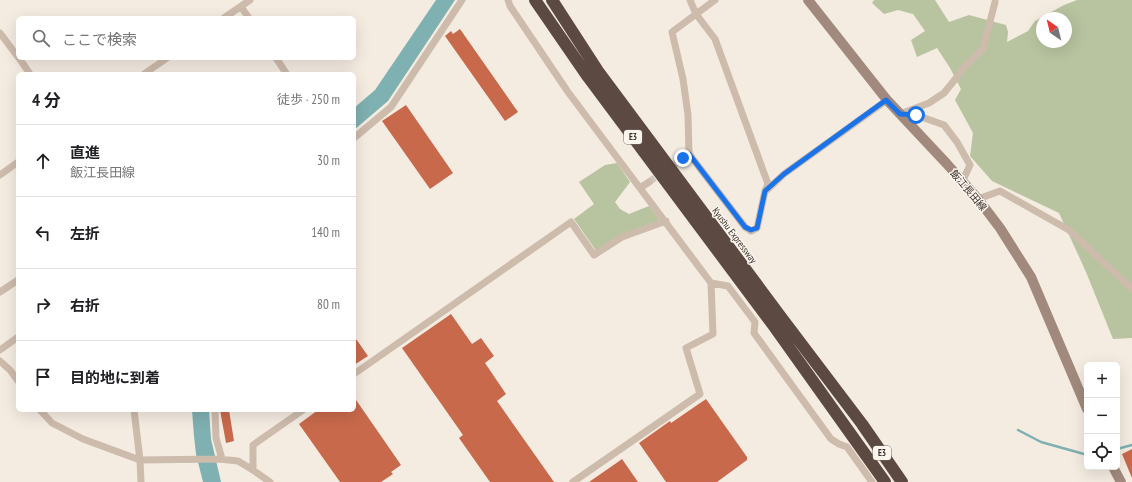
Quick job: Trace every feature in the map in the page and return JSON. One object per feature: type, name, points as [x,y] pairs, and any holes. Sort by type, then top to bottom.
[{"type":"highway","name":"Kyushu Expressway","points":[[535,0],[588,77],[738,268]]},
{"type":"highway","name":"Kyushu Expressway","points":[[552,0],[598,71],[777,321],[849,431],[885,482]]},
{"type":"highway","name":"Kyushu Expressway","points":[[777,321],[862,424],[902,482]]},
{"type":"main road","name":"飯江長田線","points":[[808,0],[886,100],[978,199],[1000,228],[1030,277],[1084,402]]},
{"type":"main road","points":[[1115,470],[1121,482]]},
{"type":"street","points":[[227,16],[250,0]]},
{"type":"street","points":[[356,136],[390,107],[462,0]]},
{"type":"street","points":[[508,0],[510,6],[568,92],[711,283],[714,334],[686,348],[700,394],[573,482]]},
{"type":"street","points":[[690,0],[696,14],[715,39],[768,184],[765,191],[757,228],[751,230],[745,227],[686,156],[688,115],[683,79],[672,32],[696,14],[715,0]]},
{"type":"street","points":[[900,114],[929,103],[944,92],[962,70],[983,50],[995,2]]},
{"type":"street","points":[[241,6],[247,16]]},
{"type":"street","points":[[0,33],[16,55]]},
{"type":"street","points":[[20,60],[28,72]]},
{"type":"street","points":[[147,72],[164,60]]},
{"type":"street","points":[[277,60],[285,72]]},
{"type":"street","points":[[765,191],[784,174],[886,100]]},
{"type":"street","points":[[900,114],[916,115],[944,126],[957,142],[970,165],[962,182]]},
{"type":"street","points":[[0,175],[16,163]]},
{"type":"street","points":[[640,188],[649,182]]},
{"type":"street","points":[[978,199],[1000,191],[1069,230],[1132,289]]},
{"type":"street","points":[[356,373],[571,222],[594,255],[622,237],[666,221]]},
{"type":"street","points":[[0,292],[16,281]]},
{"type":"street","points":[[711,283],[728,286],[755,322],[754,333],[831,439],[847,447],[872,482]]},
{"type":"street","points":[[0,350],[16,338]]},
{"type":"street","points":[[0,360],[16,378]]},
{"type":"street","points":[[42,412],[52,423],[83,440],[140,460],[220,459],[238,461],[270,482]]},
{"type":"street","points":[[134,412],[141,482]]},
{"type":"street","points":[[215,412],[216,438],[220,459]]},
{"type":"street","points":[[253,470],[252,446],[300,412]]},
{"type":"green space","points":[[874,0],[935,0],[949,22],[969,15],[1006,25],[1008,32],[1007,42],[1028,31],[1036,20],[1036,48],[1072,48],[1072,12],[1051,12],[1077,0],[1132,0],[1132,338],[1113,339],[1086,272],[1059,213],[992,181],[970,156],[973,133],[955,100],[961,89],[937,48],[917,57],[911,40],[925,31],[913,14],[898,10],[884,14],[872,3]]},
{"type":"green space","points":[[617,163],[630,182],[615,202],[620,209],[629,214],[649,206],[659,219],[657,222],[597,252],[574,219],[594,204],[579,182],[605,165]]},
{"type":"water","points":[[436,0],[455,0],[388,101],[356,128],[356,106],[375,90]]},
{"type":"water","points":[[192,412],[209,412],[211,439],[221,482],[203,482],[196,454]]},
{"type":"building","points":[[460,29],[518,112],[505,121],[445,36],[451,31],[453,34]]},
{"type":"building","points":[[406,105],[453,173],[430,189],[382,121]]},
{"type":"building","points":[[451,314],[472,344],[481,338],[494,356],[485,363],[506,394],[497,401],[554,482],[490,482],[459,438],[463,435],[402,348]]},
{"type":"building","points":[[356,339],[368,356],[356,364]]},
{"type":"building","points":[[706,399],[747,457],[747,460],[717,482],[666,482],[639,443],[670,421],[671,423]]},
{"type":"building","points":[[356,400],[401,465],[391,472],[393,474],[381,482],[340,482],[299,424],[315,412],[356,412]]},
{"type":"building","points":[[220,412],[229,412],[234,441],[226,443]]},
{"type":"building","points":[[1132,449],[1132,478],[1122,454]]},
{"type":"building","points":[[622,459],[638,482],[589,482],[615,464]]},
{"type":"waterway","points":[[1018,430],[1041,442],[1084,454]]},
{"type":"waterway","points":[[1120,448],[1132,445]]},
{"type":"tunnel","points":[[649,182],[683,158]]},
{"type":"route","points":[[683,158],[689,154],[745,227],[751,230],[757,228],[765,191],[784,174],[886,100],[900,114],[916,115]]}]
